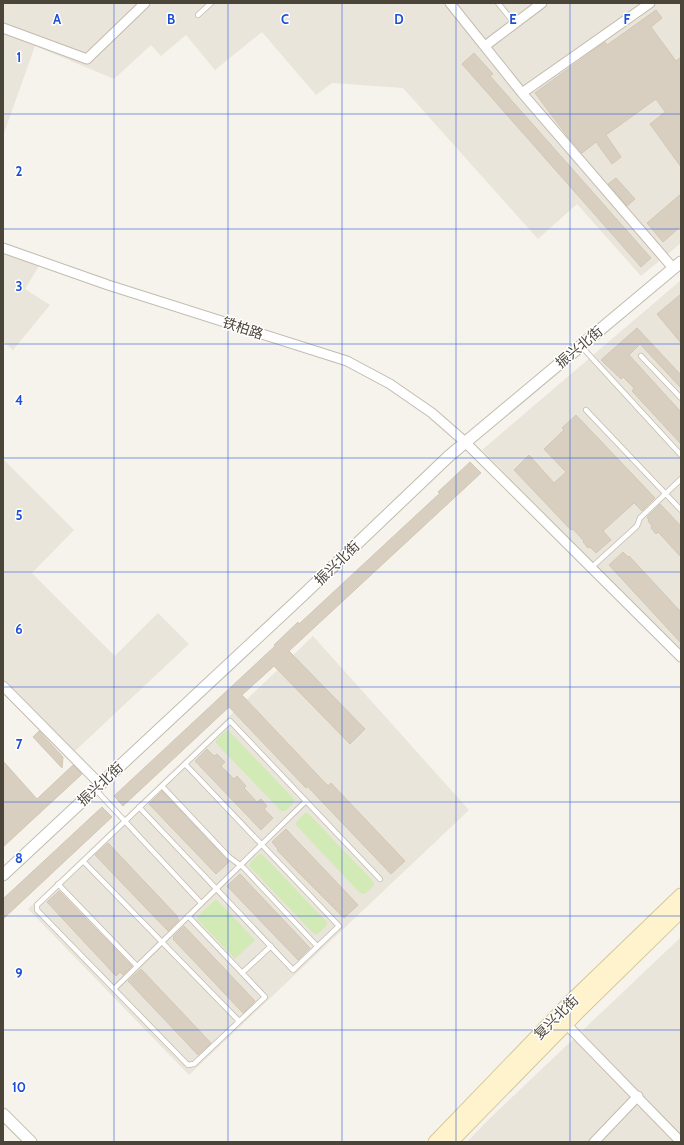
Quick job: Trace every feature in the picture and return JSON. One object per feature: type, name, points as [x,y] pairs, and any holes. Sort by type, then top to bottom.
[{"type":"main road","name":"复兴北街","points":[[435,1142],[570,1002],[681,895]]},
{"type":"main road","name":"复兴北街","points":[[451,1142],[566,1024],[681,911]]},
{"type":"street","points":[[3,28],[87,59],[145,3]]},
{"type":"street","points":[[450,3],[522,93],[677,265]]},
{"type":"street","points":[[484,46],[542,3]]},
{"type":"street","points":[[522,93],[650,3]]},
{"type":"street","name":"铁柏路","points":[[3,248],[108,286],[346,361],[390,384],[432,413],[465,442],[681,656]]},
{"type":"street","name":"振兴北街","points":[[3,875],[300,598],[449,456],[677,265]]},
{"type":"street","points":[[3,686],[98,787]]},
{"type":"street","points":[[566,1024],[638,1096],[681,1142]]},
{"type":"street","points":[[594,1142],[638,1096]]},
{"type":"street","points":[[3,1114],[31,1142]]},
{"type":"lane","points":[[198,15],[211,3]]},
{"type":"lane","points":[[498,3],[515,24]]},
{"type":"lane","points":[[581,345],[681,455]]},
{"type":"lane","points":[[641,356],[681,398]]},
{"type":"lane","points":[[586,410],[681,510]]},
{"type":"lane","points":[[592,567],[637,526],[640,518],[681,479]]},
{"type":"lane","points":[[188,916],[265,997],[194,1064],[188,1065],[37,910],[37,905],[230,721],[380,879]]},
{"type":"lane","points":[[139,807],[293,970],[339,926],[185,764]]},
{"type":"lane","points":[[162,786],[229,857],[240,865],[317,946]]},
{"type":"lane","points":[[98,787],[125,821],[201,903]]},
{"type":"lane","points":[[114,989],[306,801]]},
{"type":"lane","points":[[83,861],[239,1022]]},
{"type":"lane","points":[[58,884],[137,966]]},
{"type":"lane","points":[[242,973],[271,946]]},
{"type":"shaded area","points":[[3,3],[681,3],[681,243],[641,276],[577,204],[538,239],[403,88],[332,83],[316,95],[262,32],[215,70],[186,35],[161,56],[151,45],[114,79],[35,46],[3,136]]},
{"type":"shaded area","points":[[3,252],[39,266],[25,289],[50,305],[13,350],[3,341]]},
{"type":"shaded area","points":[[681,280],[681,652],[482,450]]},
{"type":"shaded area","points":[[3,459],[74,530],[32,573],[115,656],[158,613],[189,644],[75,751],[3,680]]},
{"type":"shaded area","points":[[313,636],[469,810],[189,1075],[28,909]]},
{"type":"shaded area","points":[[681,937],[681,1142],[467,1142],[487,1121]]},
{"type":"green space","points":[[225,731],[229,731],[294,799],[294,803],[285,811],[281,811],[216,743],[216,740]]},
{"type":"green space","points":[[305,813],[308,813],[373,881],[374,885],[365,894],[360,893],[296,825],[296,822]]},
{"type":"green space","points":[[259,854],[262,854],[327,922],[327,925],[318,934],[314,934],[249,866]]},
{"type":"green space","points":[[216,899],[255,940],[235,959],[196,918]]},
{"type":"building","points":[[656,10],[662,18],[651,27],[676,61],[681,57],[681,167],[650,124],[665,112],[656,99],[606,135],[621,157],[612,164],[596,142],[582,153],[535,93],[605,42],[607,45]]},
{"type":"building","points":[[474,53],[493,74],[490,76],[651,258],[641,267],[462,64]]},
{"type":"building","points":[[616,178],[635,199],[627,206],[608,184]]},
{"type":"building","points":[[681,194],[681,226],[663,242],[647,223]]},
{"type":"building","points":[[681,294],[681,343],[657,314]]},
{"type":"building","points":[[637,328],[681,375],[681,388],[640,344],[629,355],[681,412],[681,444],[632,391],[634,388],[623,377],[621,379],[601,360]]},
{"type":"building","points":[[576,415],[655,498],[642,511],[634,503],[603,531],[611,540],[596,553],[590,547],[588,548],[573,529],[571,530],[514,470],[529,455],[554,483],[566,472],[544,449],[564,430],[562,428]]},
{"type":"building","points":[[470,462],[481,473],[289,651],[365,729],[350,744],[274,666],[242,695],[328,786],[331,783],[405,861],[391,874],[229,707],[123,806],[114,796],[275,646],[274,645],[298,622],[299,624],[440,493],[438,492]]},
{"type":"building","points":[[660,504],[681,526],[681,557],[658,532],[656,534],[648,521],[649,520],[647,517]]},
{"type":"building","points":[[623,552],[628,557],[629,556],[681,612],[681,643],[609,565]]},
{"type":"building","points":[[39,731],[63,757],[62,768],[33,737]]},
{"type":"building","points":[[207,749],[214,756],[217,754],[225,762],[221,766],[234,779],[237,776],[246,786],[244,788],[257,802],[261,799],[267,806],[264,809],[273,818],[261,830],[195,761]]},
{"type":"building","points":[[3,761],[37,799],[73,765],[82,774],[3,847]]},
{"type":"building","points":[[162,791],[229,862],[216,874],[149,804]]},
{"type":"building","points":[[102,807],[112,817],[3,919],[3,899]]},
{"type":"building","points":[[286,829],[358,905],[344,918],[277,850],[278,849],[272,842]]},
{"type":"building","points":[[108,843],[178,917],[177,918],[179,920],[168,931],[95,855]]},
{"type":"building","points":[[240,874],[310,948],[298,960],[227,886]]},
{"type":"building","points":[[59,891],[132,966],[123,975],[120,972],[116,976],[47,902]]},
{"type":"building","points":[[184,926],[255,1001],[243,1013],[173,939],[173,937]]},
{"type":"building","points":[[141,969],[211,1043],[198,1055],[128,981]]}]
